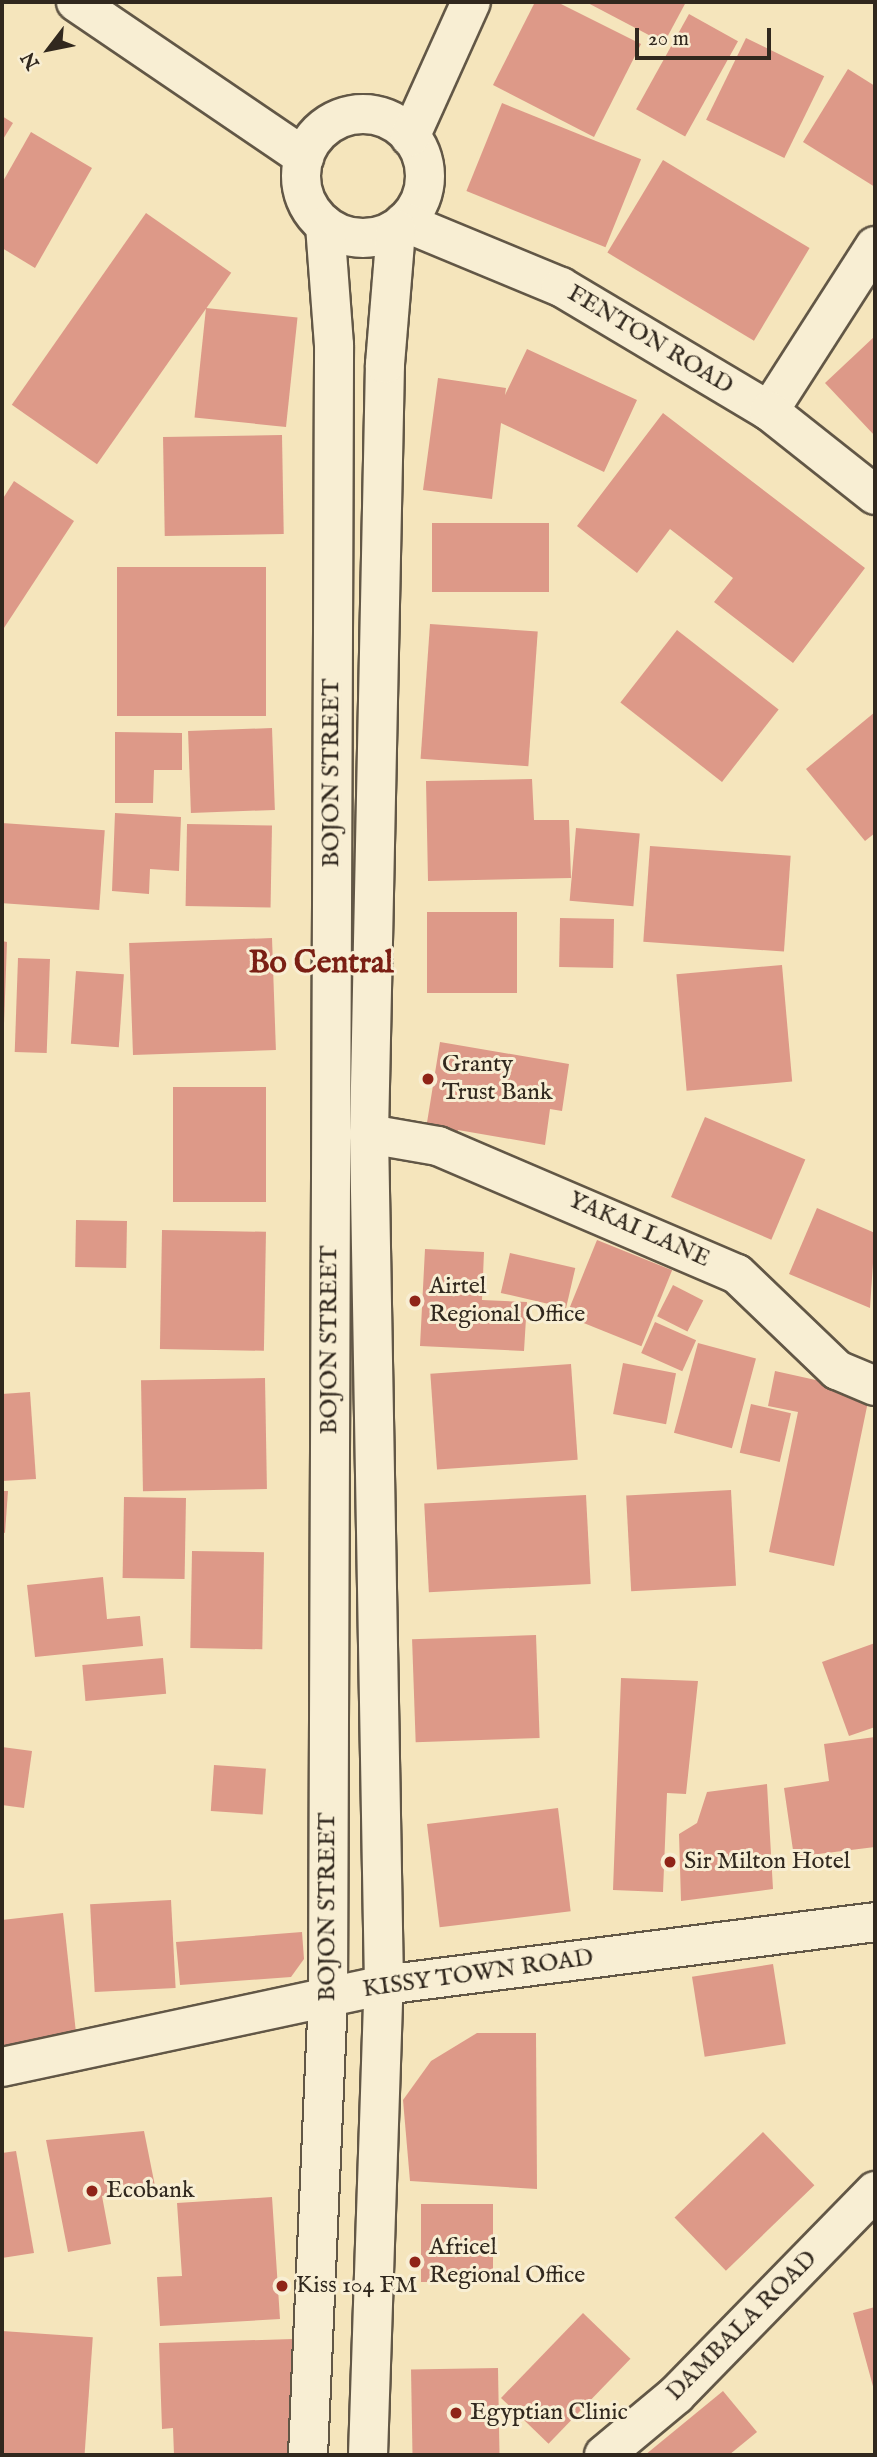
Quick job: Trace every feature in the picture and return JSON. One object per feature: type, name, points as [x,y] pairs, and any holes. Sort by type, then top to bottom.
[{"type":"street","points":[[76,2],[304,158]]},
{"type":"street","points":[[410,137],[471,2]]},
{"type":"street","points":[[351,116],[384,118],[410,137],[421,155],[424,186],[400,225],[365,238],[325,225],[303,189],[304,158],[321,130],[351,116]]},
{"type":"street","name":"BOJON STREET","points":[[308,2455],[328,1997],[334,345],[325,225]]},
{"type":"street","name":"FENTON ROAD","points":[[400,225],[561,287],[769,411],[875,495]]},
{"type":"street","name":"BOJON STREET","points":[[368,2455],[384,1985],[369,1134],[385,364],[400,225]]},
{"type":"street","points":[[769,411],[875,246]]},
{"type":"street","name":"YAKAI LANE","points":[[369,1134],[438,1146],[737,1274],[837,1370],[875,1386]]},
{"type":"street","name":"KISSY TOWN ROAD","points":[[2,2067],[384,1985],[875,1922]]},
{"type":"street","name":"DAMBALA ROAD","points":[[604,2455],[676,2395],[875,2191]]},
{"type":"building","points":[[535,2],[557,2],[641,44],[594,137],[493,85]]},
{"type":"building","points":[[586,2],[686,2],[664,43]]},
{"type":"building","points":[[689,14],[738,41],[685,136],[636,109]]},
{"type":"building","points":[[746,38],[824,76],[784,158],[706,120]]},
{"type":"building","points":[[848,69],[875,86],[875,187],[803,142]]},
{"type":"building","points":[[502,103],[641,159],[605,247],[466,191]]},
{"type":"building","points":[[2,116],[13,123],[2,141]]},
{"type":"building","points":[[31,132],[92,168],[35,268],[2,248],[2,183]]},
{"type":"building","points":[[663,160],[810,248],[754,341],[607,253]]},
{"type":"building","points":[[146,213],[231,273],[97,464],[12,405]]},
{"type":"building","points":[[206,308],[297,318],[286,427],[195,417]]},
{"type":"building","points":[[875,336],[875,436],[825,383]]},
{"type":"building","points":[[527,349],[637,400],[604,472],[501,423],[492,499],[423,490],[438,378],[506,388],[505,395]]},
{"type":"building","points":[[663,413],[865,568],[793,663],[714,602],[733,578],[670,529],[637,573],[577,526]]},
{"type":"building","points":[[282,435],[284,534],[165,536],[163,437]]},
{"type":"building","points":[[14,481],[74,521],[2,631],[2,500]]},
{"type":"building","points":[[432,523],[549,523],[549,592],[432,592]]},
{"type":"building","points":[[117,567],[266,567],[266,716],[117,716]]},
{"type":"building","points":[[430,624],[538,632],[528,766],[421,759]]},
{"type":"building","points":[[677,630],[779,709],[722,782],[620,702]]},
{"type":"building","points":[[875,712],[875,833],[865,841],[806,769]]},
{"type":"building","points":[[272,728],[275,810],[191,813],[188,731]]},
{"type":"building","points":[[115,732],[182,733],[182,770],[154,770],[153,803],[115,803]]},
{"type":"building","points":[[532,779],[534,820],[569,820],[571,878],[428,881],[426,781]]},
{"type":"building","points":[[115,813],[181,817],[179,871],[150,869],[149,894],[112,891]]},
{"type":"building","points":[[2,823],[105,830],[99,910],[2,903]]},
{"type":"building","points":[[187,824],[272,825],[271,907],[186,906]]},
{"type":"building","points":[[576,828],[640,834],[633,906],[570,901]]},
{"type":"building","points":[[650,846],[791,856],[784,952],[643,942]]},
{"type":"building","points":[[427,912],[517,912],[517,993],[427,993]]},
{"type":"building","points":[[560,918],[614,919],[613,968],[559,967]]},
{"type":"building","points":[[272,938],[276,1050],[133,1055],[129,943]]},
{"type":"building","points":[[2,941],[7,942],[4,1024],[2,1024]]},
{"type":"building","points":[[18,958],[50,959],[47,1053],[15,1052]]},
{"type":"building","points":[[782,965],[792,1082],[687,1091],[676,974]]},
{"type":"building","points":[[76,971],[124,974],[119,1047],[71,1044]]},
{"type":"building","points":[[440,1042],[569,1064],[562,1111],[550,1109],[545,1145],[458,1130],[457,1140],[425,1135]]},
{"type":"building","points":[[173,1087],[266,1087],[266,1202],[173,1202]]},
{"type":"building","points":[[705,1117],[805,1160],[771,1240],[671,1197]]},
{"type":"building","points":[[817,1208],[875,1233],[870,1308],[789,1274]]},
{"type":"building","points":[[76,1220],[127,1221],[126,1268],[75,1267]]},
{"type":"building","points":[[162,1230],[266,1232],[264,1351],[160,1349]]},
{"type":"building","points":[[597,1240],[672,1270],[641,1346],[566,1316]]},
{"type":"building","points":[[425,1249],[484,1252],[482,1300],[527,1302],[524,1351],[420,1346]]},
{"type":"building","points":[[510,1253],[575,1268],[566,1308],[501,1293]]},
{"type":"building","points":[[673,1285],[703,1300],[687,1332],[657,1316]]},
{"type":"building","points":[[655,1322],[696,1340],[682,1371],[641,1353]]},
{"type":"building","points":[[698,1343],[756,1359],[732,1448],[674,1433]]},
{"type":"building","points":[[623,1363],[676,1373],[666,1424],[613,1414]]},
{"type":"building","points":[[571,1364],[578,1460],[437,1470],[430,1374]]},
{"type":"building","points":[[775,1371],[870,1392],[834,1566],[769,1552],[798,1412],[768,1406]]},
{"type":"building","points":[[265,1378],[267,1489],[143,1491],[141,1380]]},
{"type":"building","points":[[30,1392],[36,1479],[2,1481],[2,1394]]},
{"type":"building","points":[[751,1404],[791,1413],[780,1462],[740,1453]]},
{"type":"building","points":[[731,1490],[736,1586],[631,1591],[626,1495]]},
{"type":"building","points":[[2,1491],[8,1491],[5,1533],[2,1532]]},
{"type":"building","points":[[586,1495],[591,1584],[429,1592],[424,1503]]},
{"type":"building","points":[[124,1497],[186,1498],[185,1579],[123,1578]]},
{"type":"building","points":[[192,1551],[264,1552],[262,1649],[190,1648]]},
{"type":"building","points":[[103,1577],[107,1619],[140,1616],[143,1646],[35,1657],[27,1585]]},
{"type":"building","points":[[536,1635],[540,1738],[416,1742],[412,1639]]},
{"type":"building","points":[[875,1643],[875,1727],[849,1736],[822,1662]]},
{"type":"building","points":[[163,1658],[166,1694],[85,1701],[82,1665]]},
{"type":"building","points":[[621,1678],[698,1681],[686,1794],[667,1793],[663,1892],[613,1890]]},
{"type":"building","points":[[875,1737],[875,1847],[794,1857],[784,1788],[829,1781],[824,1744]]},
{"type":"building","points":[[2,1747],[32,1751],[24,1808],[2,1805]]},
{"type":"building","points":[[214,1765],[266,1769],[263,1815],[211,1811]]},
{"type":"building","points":[[767,1784],[773,1889],[681,1901],[679,1834],[697,1823],[707,1792]]},
{"type":"building","points":[[558,1808],[571,1911],[440,1927],[427,1824]]},
{"type":"building","points":[[171,1900],[176,1988],[95,1992],[90,1904]]},
{"type":"building","points":[[63,1913],[77,2042],[2,2049],[2,1920]]},
{"type":"building","points":[[302,1932],[304,1959],[291,1977],[180,1985],[176,1942]]},
{"type":"building","points":[[773,1964],[786,2044],[705,2057],[692,1977]]},
{"type":"building","points":[[477,2033],[536,2033],[537,2189],[410,2181],[403,2100],[431,2061]]},
{"type":"building","name":"Ecobank","points":[[144,2131],[155,2186],[102,2196],[111,2244],[68,2252],[46,2140]]},
{"type":"building","points":[[763,2132],[814,2185],[726,2271],[675,2217]]},
{"type":"building","points":[[16,2151],[34,2253],[2,2258],[2,2153]]},
{"type":"building","points":[[272,2197],[280,2319],[160,2326],[157,2277],[182,2276],[177,2203]]},
{"type":"building","points":[[421,2204],[493,2204],[493,2282],[421,2282]]},
{"type":"building","points":[[875,2307],[875,2390],[874,2390],[853,2313]]},
{"type":"building","points":[[583,2313],[630,2359],[549,2444],[501,2398]]},
{"type":"building","points":[[2,2331],[93,2337],[85,2455],[2,2455]]},
{"type":"building","points":[[293,2339],[297,2455],[174,2455],[173,2428],[162,2429],[159,2343]]},
{"type":"building","name":"Egyptian Clinic","points":[[498,2368],[500,2455],[413,2455],[411,2370]]},
{"type":"building","points":[[723,2391],[757,2432],[729,2455],[645,2455]]},
{"type":"place","name":"Granty Trust Bank","points":[[428,1079]]},
{"type":"place","name":"Airtel Regional Office","points":[[415,1301]]},
{"type":"place","name":"Sir Milton Hotel","points":[[670,1862]]},
{"type":"place","name":"Ecobank","points":[[92,2191]]},
{"type":"place","name":"Africel Regional Office","points":[[415,2262]]},
{"type":"place","name":"Kiss 104 FM","points":[[282,2286]]},
{"type":"place","name":"Egyptian Clinic","points":[[456,2413]]},
{"type":"district","name":"Bo Central","points":[[321,964]]}]
